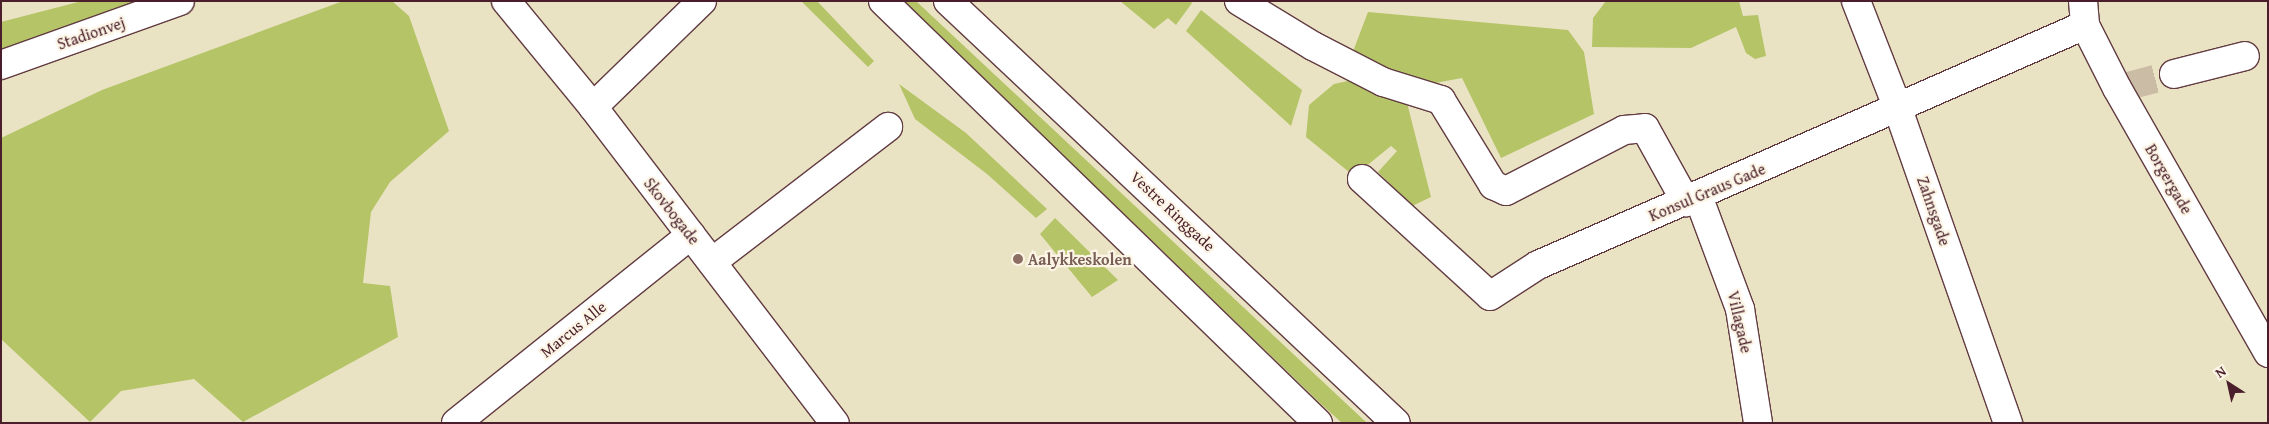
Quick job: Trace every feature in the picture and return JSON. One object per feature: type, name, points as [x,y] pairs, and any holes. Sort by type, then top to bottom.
[{"type":"street","name":"Stadionvej","points":[[1,65],[180,1]]},
{"type":"street","name":"Skovbogade","points":[[506,1],[593,107],[836,423]]},
{"type":"street","points":[[883,1],[1318,423]]},
{"type":"street","name":"Vestre Ringgade","points":[[948,1],[1396,423]]},
{"type":"street","name":"Villagade","points":[[1239,1],[1313,46],[1383,82],[1441,100],[1493,186],[1506,191],[1624,130],[1645,128],[1692,199],[1740,309],[1758,423]]},
{"type":"street","name":"Zahnsgade","points":[[1856,1],[1898,109],[2008,423]]},
{"type":"street","points":[[593,107],[691,5]]},
{"type":"street","name":"Konsul Graus Gade","points":[[1362,179],[1490,296],[1538,265],[1898,109],[2084,13]]},
{"type":"street","name":"Borgergade","points":[[2084,13],[2268,353]]},
{"type":"street","points":[[2174,74],[2245,56]]},
{"type":"street","points":[[712,262],[888,127]]},
{"type":"street","name":"Marcus Alle","points":[[456,423],[691,235]]},
{"type":"green space","points":[[82,1],[145,1],[1,50],[1,22]]},
{"type":"green space","points":[[343,1],[392,1],[409,16],[449,131],[390,182],[371,212],[363,283],[390,286],[398,337],[243,422],[194,379],[121,391],[90,422],[1,339],[1,138],[102,90]]},
{"type":"green space","points":[[801,1],[817,1],[874,61],[868,67]]},
{"type":"green space","points":[[903,1],[916,1],[1367,423],[1342,423],[1320,403]]},
{"type":"green space","points":[[1120,1],[1190,1],[1192,3],[1176,25],[1168,18],[1154,29]]},
{"type":"green space","points":[[1606,1],[1739,1],[1743,16],[1758,15],[1766,56],[1755,59],[1746,53],[1736,27],[1691,48],[1592,47],[1593,18]]},
{"type":"green space","points":[[1201,10],[1302,90],[1291,126],[1186,31]]},
{"type":"green space","points":[[1368,12],[1568,30],[1584,52],[1594,114],[1501,158],[1462,78],[1419,86],[1352,54]]},
{"type":"green space","points":[[1357,79],[1405,95],[1431,197],[1412,206],[1378,172],[1397,151],[1391,146],[1354,176],[1306,137],[1309,105],[1334,84]]},
{"type":"green space","points":[[899,84],[966,133],[1047,209],[1036,218],[987,174],[915,119]]},
{"type":"green space","points":[[1055,218],[1118,280],[1092,297],[1040,234]]},
{"type":"tunnel","points":[[2128,86],[2174,74]]},
{"type":"place","name":"Aalykkeskolen","points":[[1018,259]]}]
